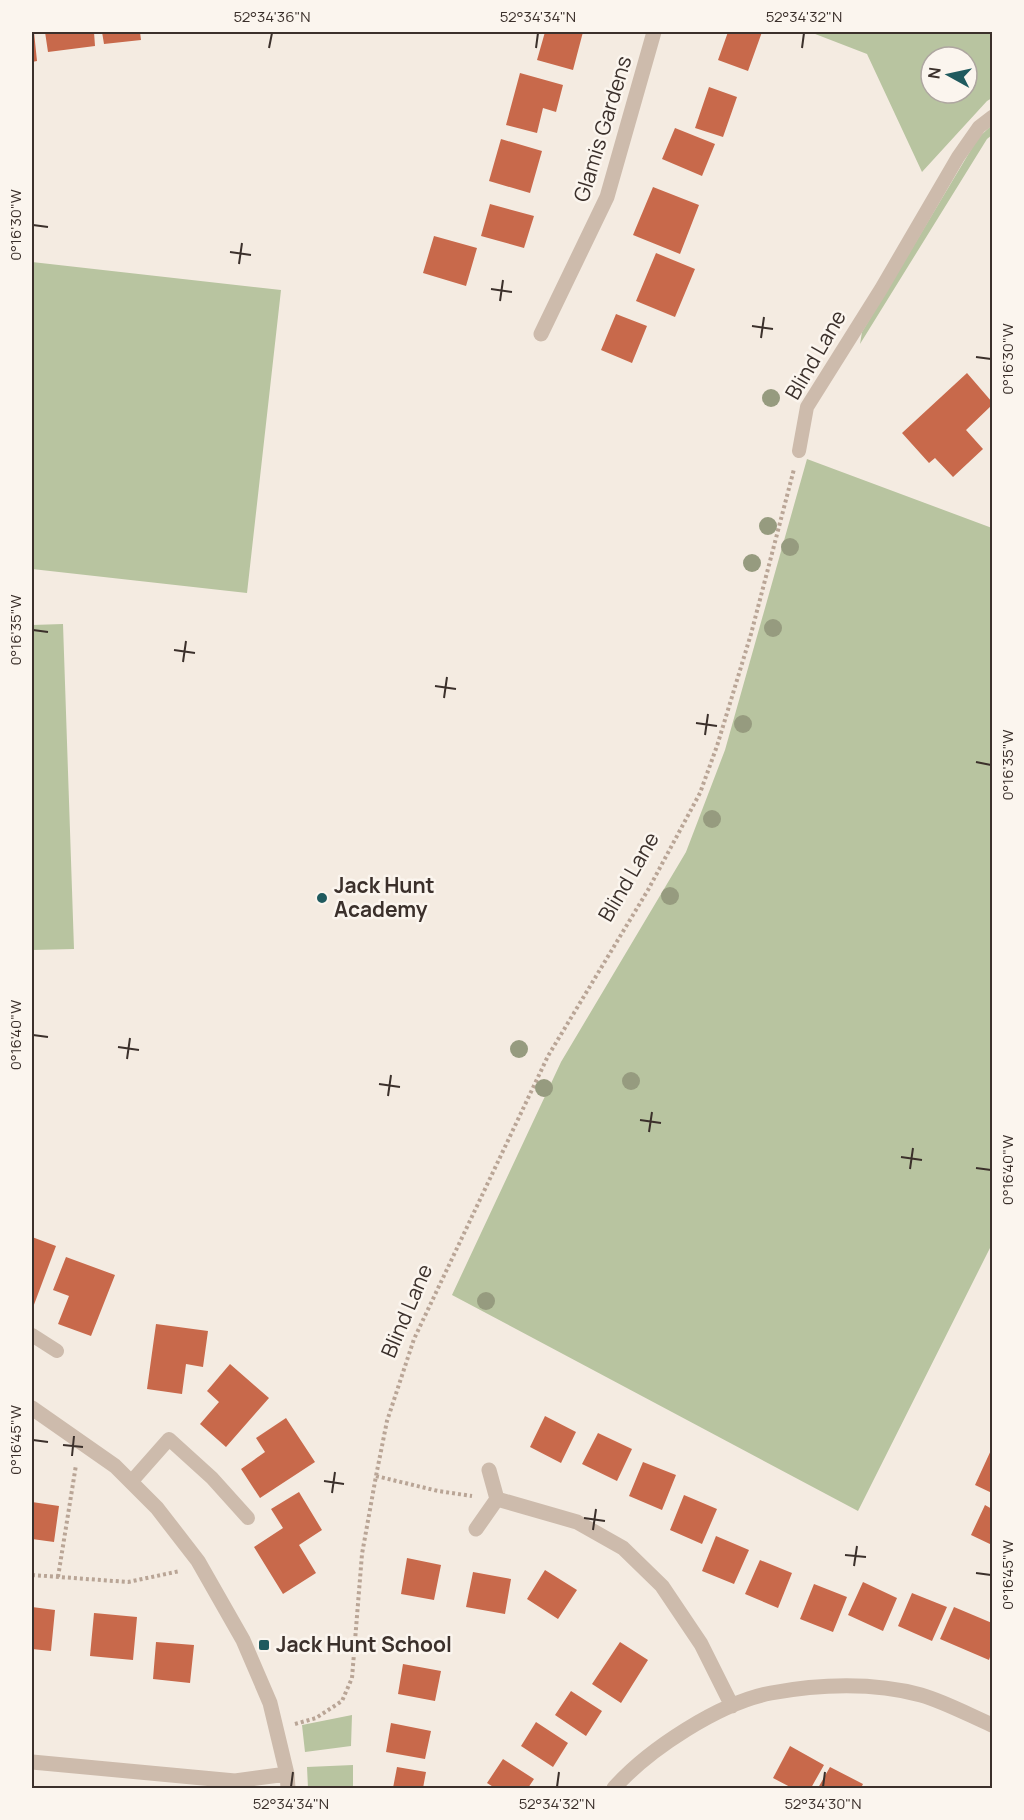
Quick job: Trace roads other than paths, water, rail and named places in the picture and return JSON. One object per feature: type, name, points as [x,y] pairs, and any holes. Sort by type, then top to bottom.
[{"type":"street","name":"Glamis Gardens","points":[[541,334],[607,197],[654,32]]},
{"type":"street","points":[[32,1408],[116,1466],[157,1508],[198,1561],[243,1640],[270,1703],[278,1729],[287,1781],[236,1781],[32,1762]]},
{"type":"street","points":[[489,1470],[497,1500]]},
{"type":"street","points":[[476,1529],[497,1500]]},
{"type":"street","points":[[497,1500],[578,1522],[623,1548],[662,1586],[701,1644],[732,1706]]},
{"type":"street","points":[[614,1788],[624,1777],[672,1739],[732,1706],[770,1693],[825,1687],[876,1688],[921,1695],[993,1725]]},
{"type":"lane","name":"Blind Lane","points":[[799,451],[807,407],[886,279],[957,157],[980,127],[993,117]]},
{"type":"lane","points":[[32,1335],[57,1351]]},
{"type":"lane","points":[[130,1482],[169,1439],[212,1478],[248,1518]]},
{"type":"place","name":"Jack Hunt Academy","points":[[322,898]]},
{"type":"place","name":"Jack Hunt School","points":[[264,1645]]}]
